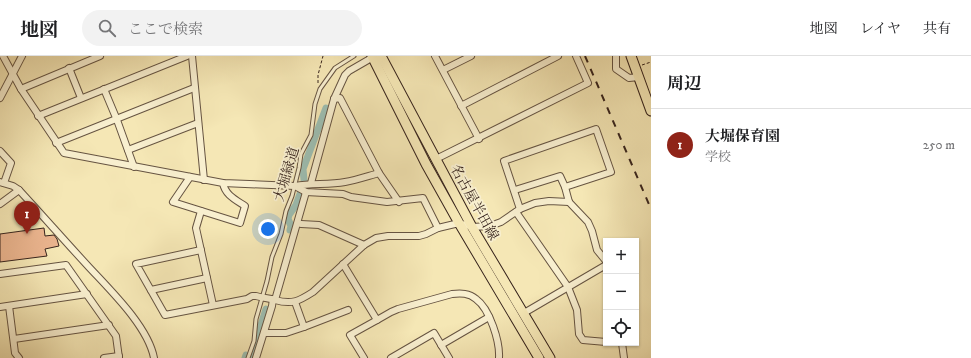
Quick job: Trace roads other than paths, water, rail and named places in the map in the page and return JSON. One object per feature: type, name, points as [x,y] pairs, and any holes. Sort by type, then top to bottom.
[{"type":"main road","name":"名古屋半田線","points":[[375,56],[436,160],[472,227],[550,358]]},
{"type":"main road","name":"名古屋半田線","points":[[375,56],[426,164],[458,223],[539,358]]},
{"type":"main road","points":[[631,56],[651,110]]},
{"type":"street","points":[[3,56],[21,89],[64,153],[223,184],[295,186],[311,183],[319,185],[346,182],[379,173]]},
{"type":"street","points":[[0,98],[22,56]]},
{"type":"street","points":[[21,89],[100,56]]},
{"type":"street","points":[[38,116],[187,56]]},
{"type":"street","points":[[192,56],[204,180]]},
{"type":"street","points":[[311,183],[334,99],[347,73],[375,56]]},
{"type":"street","points":[[435,56],[479,139]]},
{"type":"street","points":[[442,70],[471,56]]},
{"type":"street","points":[[461,106],[558,56]]},
{"type":"street","points":[[436,160],[588,83],[576,56]]},
{"type":"street","points":[[616,56],[616,69],[629,78],[638,77]]},
{"type":"street","points":[[69,68],[81,98]]},
{"type":"street","points":[[56,143],[117,120],[194,88]]},
{"type":"street","points":[[104,89],[134,167]]},
{"type":"street","points":[[334,99],[340,98],[379,173],[399,202]]},
{"type":"street","points":[[128,150],[198,123]]},
{"type":"street","points":[[565,187],[611,172],[596,129],[504,161],[515,190],[518,211],[568,287],[577,310],[579,334],[583,340],[603,342]]},
{"type":"street","points":[[0,151],[11,163],[2,182],[19,190],[112,293],[148,339],[154,358]]},
{"type":"street","points":[[515,190],[560,176],[569,202],[588,222],[597,250],[603,257]]},
{"type":"street","points":[[190,177],[173,202],[240,223],[245,206],[228,194],[224,189],[223,184]]},
{"type":"street","points":[[295,186],[306,192],[343,194],[350,197],[388,202],[399,202],[422,198],[438,228]]},
{"type":"street","points":[[0,204],[19,190]]},
{"type":"street","points":[[256,358],[306,192]]},
{"type":"street","points":[[201,250],[136,264],[166,315],[247,299],[252,296],[288,303],[295,302],[313,292],[364,245],[381,236],[419,236],[438,228],[458,223],[472,227],[490,226],[501,222],[518,211],[535,203],[549,201],[569,202]]},
{"type":"street","points":[[201,211],[196,228],[213,305]]},
{"type":"street","points":[[301,224],[319,225],[364,245]]},
{"type":"street","points":[[344,264],[377,320]]},
{"type":"street","points":[[0,274],[66,266],[116,336],[119,357],[104,358]]},
{"type":"street","points":[[524,313],[603,267]]},
{"type":"street","points":[[151,290],[207,278]]},
{"type":"street","points":[[364,358],[350,335],[398,309],[459,293],[469,295],[482,305],[494,327],[500,358]]},
{"type":"street","points":[[0,307],[87,294]]},
{"type":"street","points":[[295,302],[304,327]]},
{"type":"street","points":[[9,306],[18,358]]},
{"type":"street","points":[[264,333],[286,333],[348,310]]},
{"type":"street","points":[[441,345],[489,317]]},
{"type":"street","points":[[14,339],[109,325]]},
{"type":"street","points":[[391,358],[434,333],[449,358]]},
{"type":"street","points":[[622,346],[624,358]]},
{"type":"lane","name":"大堀緑道","points":[[248,358],[253,343],[256,319],[267,282],[272,257],[281,234],[286,211],[295,186],[301,154],[311,135],[315,104],[320,89],[334,68],[354,56]]},
{"type":"waterway","points":[[304,180],[303,169],[326,108]]},
{"type":"waterway","points":[[290,230],[291,226],[288,219],[289,215],[296,205],[300,194]]},
{"type":"waterway","points":[[245,358],[246,355],[251,357],[266,309]]},
{"type":"railway","points":[[585,56],[651,209]]},
{"type":"place","name":"大堀保育園","points":[[27,234]]}]
